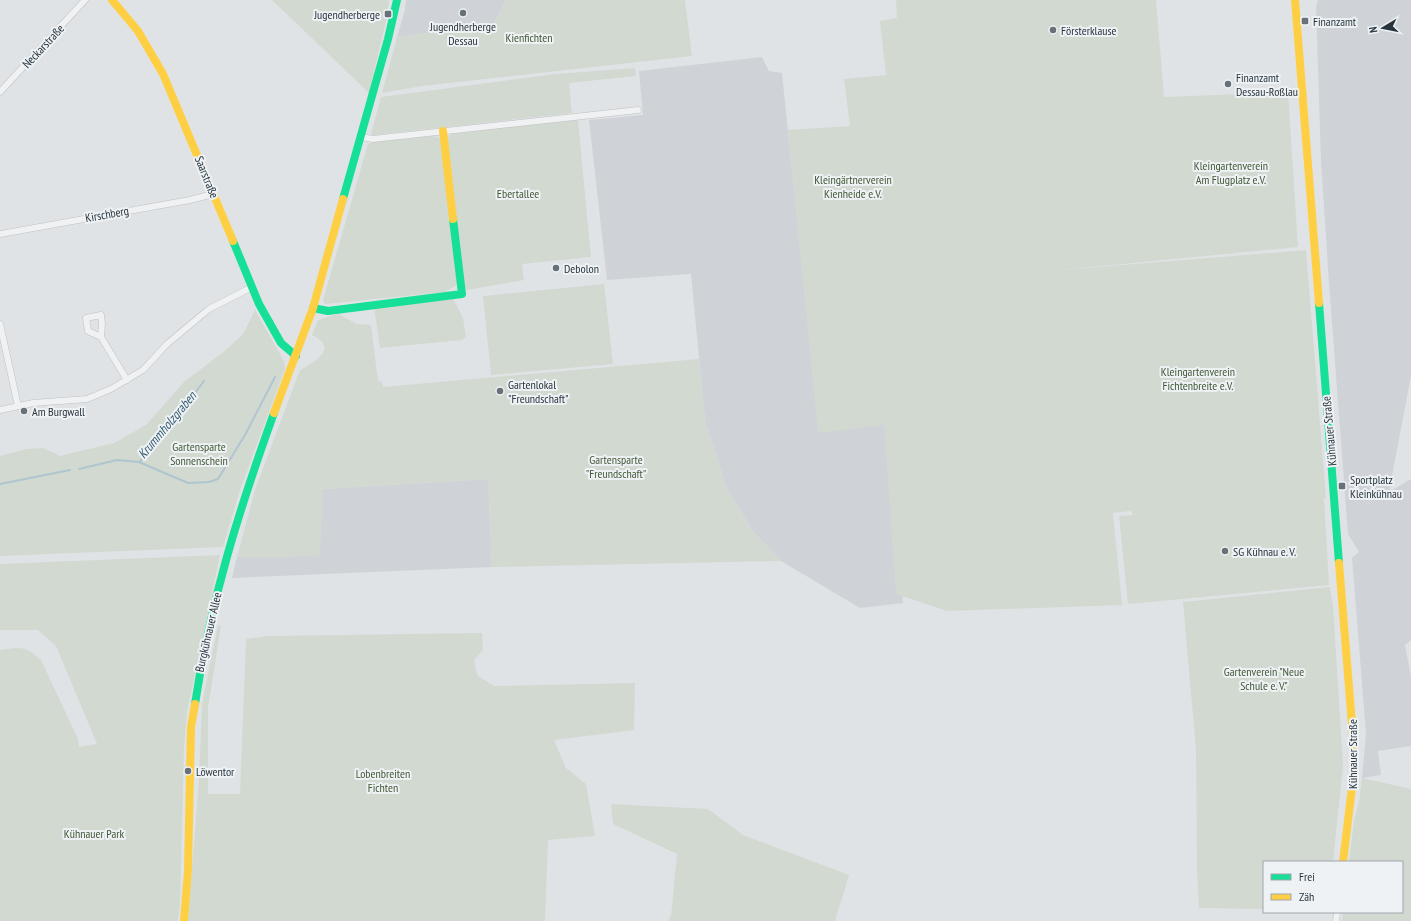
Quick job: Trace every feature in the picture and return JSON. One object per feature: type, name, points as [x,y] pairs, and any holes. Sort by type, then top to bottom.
[{"type":"street","name":"Neckarstraße","points":[[0,92],[85,0]]},
{"type":"street","name":"Saarstraße","points":[[112,0],[143,39],[163,74],[252,287],[281,343],[296,356]]},
{"type":"street","points":[[296,356],[313,308],[392,25],[396,0]]},
{"type":"street","name":"Kühnauer Straße","points":[[1295,0],[1353,737],[1353,779],[1343,861]]},
{"type":"street","points":[[361,137],[373,139],[638,110]]},
{"type":"street","points":[[313,308],[328,311],[462,294],[443,131]]},
{"type":"street","name":"Kirschberg","points":[[0,234],[213,194]]},
{"type":"street","points":[[0,410],[18,406],[87,399],[127,380],[143,370],[167,344],[209,309],[252,287]]},
{"type":"street","points":[[0,324],[18,406]]},
{"type":"street","points":[[101,337],[127,380]]},
{"type":"street","name":"Burgkühnauer Allee","points":[[184,921],[188,870],[190,740],[200,668],[233,532],[296,356]]},
{"type":"shaded area","points":[[406,0],[506,0],[493,25],[397,37],[405,10]]},
{"type":"shaded area","points":[[1318,0],[1411,0],[1411,376],[1389,492],[1411,479],[1411,640],[1405,645],[1411,676],[1411,746],[1378,751],[1381,775],[1362,778],[1366,734],[1352,558],[1359,552],[1348,534],[1329,283],[1321,161],[1316,6]]},
{"type":"shaded area","points":[[762,57],[769,71],[782,73],[818,422],[886,415],[903,603],[860,608],[781,561],[752,530],[727,489],[705,420],[691,274],[607,280],[589,120],[643,115],[639,71]]},
{"type":"shaded area","points":[[488,479],[492,567],[232,578],[237,557],[290,557],[323,489]]},
{"type":"green space","points":[[272,0],[389,0],[387,17],[369,93]]},
{"type":"green space","name":"Kienfichten","points":[[506,0],[685,0],[692,56],[422,86],[382,93],[397,37],[493,25]]},
{"type":"green space","points":[[896,0],[1156,0],[1164,97],[1288,92],[1298,247],[1061,270],[1306,250],[1326,498],[1324,498],[1329,585],[1128,604],[1119,516],[1133,515],[1131,511],[1113,513],[1122,605],[947,611],[896,594],[884,425],[818,433],[788,130],[850,126],[844,79],[886,75],[880,21],[897,18]]},
{"type":"green space","points":[[635,68],[636,76],[569,83],[572,113],[374,135],[371,134],[381,97],[556,74]]},
{"type":"green space","name":"Ebertallee","points":[[578,120],[591,257],[522,264],[524,280],[467,290],[463,285],[447,141],[449,136],[454,132]]},
{"type":"green space","points":[[433,136],[439,138],[442,143],[457,285],[445,292],[325,304],[323,300],[368,144],[374,142]]},
{"type":"green space","points":[[604,284],[613,364],[491,375],[483,296]]},
{"type":"green space","points":[[453,299],[463,318],[466,337],[461,340],[380,348],[374,307]]},
{"type":"green space","name":"Gartensparte Sonnenschein","points":[[255,310],[284,361],[285,369],[240,490],[223,547],[0,556],[0,456],[26,449],[43,448],[60,456],[114,443],[146,425],[184,382],[226,350],[243,334]]},
{"type":"green space","name":"Gartensparte \"Freundschaft\"","points":[[338,314],[357,324],[371,325],[378,381],[382,382],[383,387],[699,359],[705,420],[727,489],[752,530],[781,561],[492,567],[488,479],[323,489],[320,555],[290,557],[237,557],[255,490],[300,370],[317,359],[324,350],[324,345],[320,340],[312,335],[318,320]]},
{"type":"green space","name":"Kühnauer Park","points":[[220,555],[187,712],[184,748],[180,905],[178,921],[0,921],[0,650],[22,648],[36,655],[41,660],[78,739],[79,747],[97,744],[56,646],[38,630],[0,630],[0,564]]},
{"type":"green space","name":"Gartenverein \"Neue Schule e. V.\"","points":[[1330,587],[1333,605],[1343,766],[1333,861],[1263,861],[1263,909],[1199,908],[1197,872],[1196,750],[1183,602]]},
{"type":"green space","name":"Lobenbreiten Fichten","points":[[218,625],[221,626],[208,708],[208,794],[240,794],[246,639],[269,636],[482,633],[483,650],[474,660],[477,675],[494,686],[635,683],[634,730],[554,740],[566,768],[586,784],[595,836],[548,840],[545,921],[188,921],[199,779],[202,704]]},
{"type":"green space","points":[[1362,778],[1411,789],[1411,921],[1342,921],[1343,913],[1403,913],[1403,861],[1349,861],[1354,820],[1359,802]]},
{"type":"green space","points":[[611,804],[708,809],[743,835],[849,875],[835,921],[668,921],[671,916],[677,854],[613,824]]},
{"type":"waterway","points":[[139,462],[188,483],[209,482],[218,479],[245,435],[275,377]]},
{"type":"waterway","name":"Krummholzgraben","points":[[79,469],[117,460],[139,462],[149,453],[204,381]]},
{"type":"waterway","name":"Krummholzgraben","points":[[0,484],[70,470]]},
{"type":"traffic: fast","points":[[343,199],[388,39],[397,0]]},
{"type":"traffic: fast","points":[[313,308],[328,311],[462,294],[453,219]]},
{"type":"traffic: fast","points":[[233,241],[259,304],[281,343],[296,356]]},
{"type":"traffic: fast","points":[[1319,303],[1339,563]]},
{"type":"traffic: fast","points":[[195,704],[201,666],[217,593],[249,485],[274,413]]},
{"type":"traffic: slow","points":[[112,0],[138,31],[163,74],[233,241]]},
{"type":"traffic: slow","points":[[1295,0],[1319,303]]},
{"type":"traffic: slow","points":[[443,131],[453,219]]},
{"type":"traffic: slow","points":[[274,413],[313,308],[343,199]]},
{"type":"traffic: slow","points":[[1339,563],[1353,737],[1353,779],[1343,861]]},
{"type":"traffic: slow","points":[[184,921],[188,870],[191,727],[195,704]]},
{"type":"place","name":"Jugendherberge Dessau","points":[[463,13]]},
{"type":"place","name":"Jugendherberge","points":[[388,14]]},
{"type":"place","name":"Finanzamt","points":[[1305,21]]},
{"type":"place","name":"Försterklause","points":[[1053,30]]},
{"type":"place","name":"Finanzamt Dessau-Roßlau","points":[[1228,84]]},
{"type":"place","name":"Debolon","points":[[556,268]]},
{"type":"place","name":"Gartenlokal \"Freundschaft\"","points":[[500,391]]},
{"type":"place","name":"Am Burgwall","points":[[24,411]]},
{"type":"place","name":"Sportplatz Kleinkühnau","points":[[1342,486]]},
{"type":"place","name":"SG Kühnau e. V.","points":[[1225,551]]},
{"type":"place","name":"Löwentor","points":[[188,771]]},
{"type":"park label","name":"Kleingartenverein Am Flugplatz e.V.","points":[[1231,172]]},
{"type":"park label","name":"Kleingärtnerverein Kienheide e.V.","points":[[853,186]]},
{"type":"park label","name":"Kleingartenverein Fichtenbreite e.V.","points":[[1198,378]]}]
